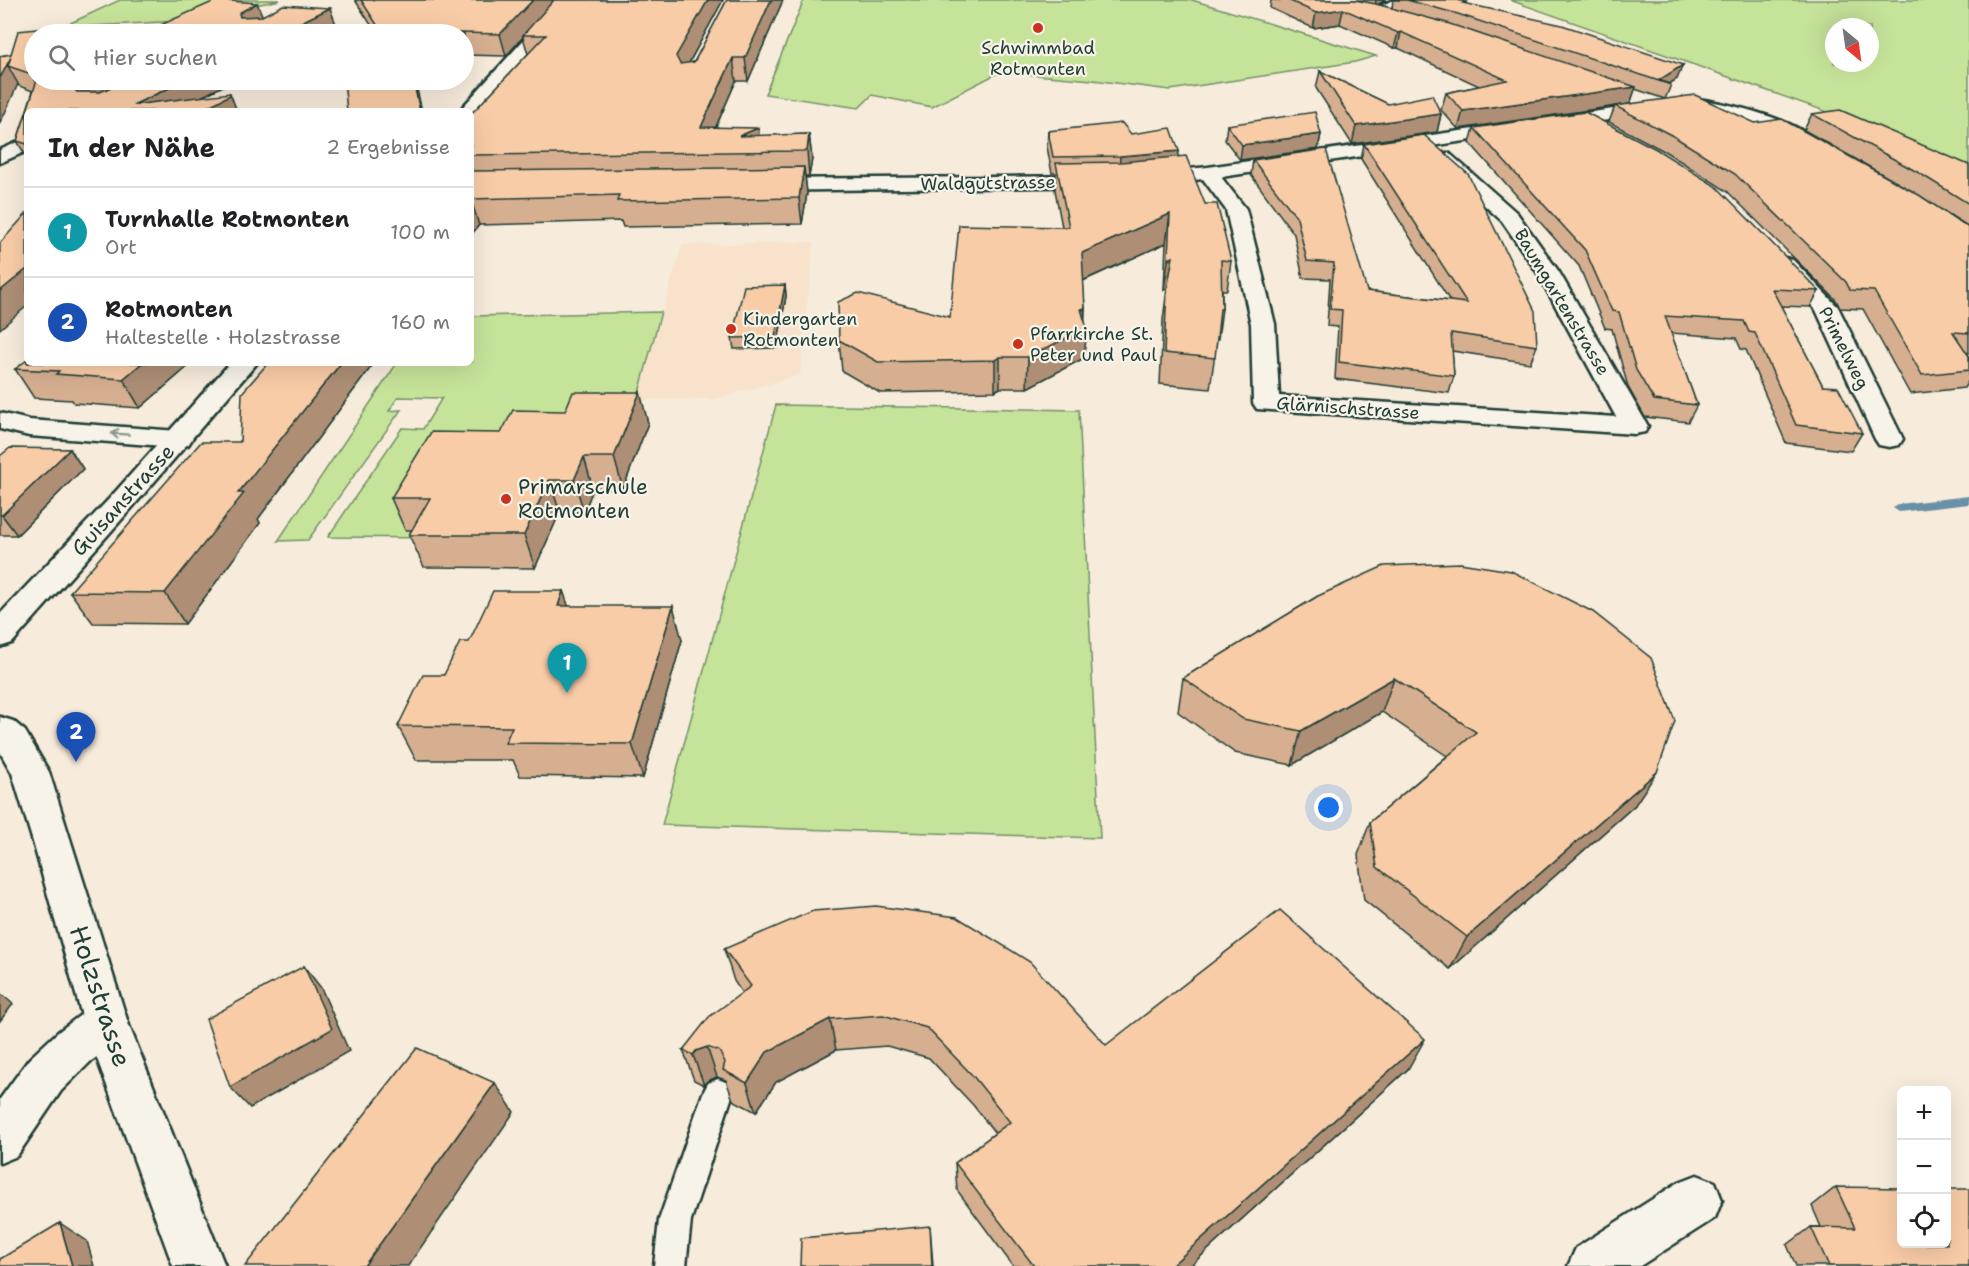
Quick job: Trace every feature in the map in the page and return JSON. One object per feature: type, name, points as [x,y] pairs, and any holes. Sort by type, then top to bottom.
[{"type":"street","points":[[471,108],[568,0]]},
{"type":"street","points":[[1351,8],[1396,19]]},
{"type":"street","points":[[1628,95],[1660,107]]},
{"type":"street","name":"Waldgutstrasse","points":[[746,185],[1125,181],[1208,174],[1423,140],[1690,103],[1720,105],[1754,116],[1824,152]]},
{"type":"street","points":[[1584,119],[1620,136]]},
{"type":"street","name":"Baumgartenstrasse","points":[[1423,140],[1510,217],[1548,272],[1635,426]]},
{"type":"street","points":[[0,157],[24,145]]},
{"type":"street","name":"Glärnischstrasse","points":[[1208,174],[1236,209],[1263,324],[1266,403],[1635,426]]},
{"type":"street","name":"Primelweg","points":[[1769,248],[1826,307],[1889,439]]},
{"type":"street","name":"Guisanstrasse","points":[[0,635],[241,366]]},
{"type":"street","points":[[0,421],[29,428],[178,439]]},
{"type":"street","name":"Holzstrasse","points":[[0,731],[12,741],[30,772],[106,1023],[199,1266]]},
{"type":"street","points":[[0,1140],[45,1075],[74,1047],[106,1023]]},
{"type":"street","points":[[1594,1266],[1697,1200]]},
{"type":"lane","points":[[1371,12],[1402,0]]},
{"type":"lane","points":[[670,1266],[675,1220],[718,1093]]},
{"type":"shaded area","name":"Kindergarten Rotmonten","points":[[814,242],[800,375],[715,399],[637,400],[682,245]]},
{"type":"green space","points":[[120,0],[280,0],[178,21],[69,24]]},
{"type":"green space","name":"Schwimmbad Rotmonten","points":[[804,0],[1192,0],[1376,56],[1355,62],[1170,90],[1093,80],[1000,72],[932,107],[872,95],[859,108],[765,94]]},
{"type":"green space","points":[[1510,0],[1969,0],[1969,180],[1879,130]]},
{"type":"green space","points":[[661,312],[637,400],[443,530],[439,538],[328,537],[402,428],[423,429],[442,398],[398,397],[389,411],[401,410],[308,540],[278,541],[395,366],[474,366],[474,316]]},
{"type":"green space","points":[[776,405],[1079,410],[1100,838],[662,825]]},
{"type":"building","points":[[217,0],[257,3],[239,13],[240,17],[262,16],[283,5],[330,8],[297,24],[163,24]]},
{"type":"building","points":[[361,0],[533,0],[500,34],[474,33],[474,24],[376,24]]},
{"type":"building","points":[[554,0],[708,0],[676,56],[680,64],[694,62],[727,0],[771,0],[745,58],[733,58],[701,127],[758,128],[739,136],[809,134],[807,151],[474,155],[474,111],[546,35],[523,35]]},
{"type":"building","points":[[1288,0],[1355,0],[1376,4],[1447,23],[1636,87],[1463,111],[1446,93],[1507,80],[1401,32],[1398,33],[1343,9],[1316,13]]},
{"type":"building","points":[[1407,0],[1466,2],[1463,3],[1562,25],[1683,65],[1659,80],[1671,85],[1458,14]]},
{"type":"building","points":[[24,30],[24,72],[8,66],[11,57],[0,78],[0,56],[11,54],[18,31]]},
{"type":"building","points":[[1320,71],[1388,104],[1432,95],[1441,114],[1356,126]]},
{"type":"building","points":[[34,90],[100,92],[105,90],[165,90],[133,105],[230,93],[206,108],[28,108]]},
{"type":"building","points":[[345,90],[415,90],[419,108],[347,108]]},
{"type":"building","points":[[1695,95],[1755,123],[1782,119],[1919,195],[1969,228],[1969,333],[1953,332],[1969,356],[1969,370],[1922,375],[1874,291],[1850,290],[1846,282],[1735,174],[1673,136],[1615,106]]},
{"type":"building","points":[[1840,110],[1969,165],[1969,204],[1919,173],[1812,114]]},
{"type":"building","points":[[1315,112],[1321,134],[1242,145],[1227,125]]},
{"type":"building","points":[[1585,112],[1656,149],[1717,187],[1819,291],[1772,289],[1823,386],[1838,387],[1862,433],[1796,425],[1755,333],[1749,332],[1744,321],[1665,316],[1697,405],[1654,400],[1636,370],[1619,312],[1612,311],[1585,250],[1474,128]]},
{"type":"building","points":[[24,120],[24,143],[17,141]]},
{"type":"building","points":[[1122,123],[1131,134],[1171,128],[1179,151],[1120,156],[1053,157],[1048,131]]},
{"type":"building","points":[[1424,135],[1468,174],[1535,311],[1537,346],[1451,333],[1454,376],[1339,362],[1342,310],[1330,309],[1334,263],[1307,261],[1297,218],[1253,160],[1326,149],[1367,291],[1467,303],[1364,144]]},
{"type":"building","points":[[1186,156],[1205,204],[1217,204],[1231,261],[1221,260],[1222,309],[1220,309],[1215,358],[1164,353],[1167,290],[1173,257],[1168,260],[1170,214],[1082,253],[1085,308],[1081,309],[1087,328],[1028,357],[1000,357],[995,360],[878,362],[839,340],[838,302],[858,293],[950,317],[959,225],[1069,227],[1056,163],[1121,162]]},
{"type":"building","points":[[804,167],[799,198],[617,201],[619,195],[474,199],[474,171]]},
{"type":"building","points":[[24,216],[24,271],[0,291],[0,243]]},
{"type":"building","points":[[785,285],[775,337],[732,338],[744,286]]},
{"type":"building","points":[[24,362],[24,366],[138,366],[123,379],[56,374],[59,371],[15,369]]},
{"type":"building","points":[[265,366],[339,366],[238,493],[244,493],[165,593],[70,592],[201,442],[240,442],[242,393]]},
{"type":"building","points":[[573,392],[640,392],[614,457],[584,457],[574,480],[549,480],[524,535],[409,535],[430,498],[391,498],[431,432],[501,433],[513,410],[565,411]]},
{"type":"building","points":[[10,448],[70,449],[0,515],[0,456]]},
{"type":"building","points":[[1460,563],[1511,571],[1593,612],[1651,658],[1675,721],[1657,772],[1467,937],[1377,867],[1370,822],[1476,732],[1394,678],[1301,731],[1243,719],[1183,678],[1318,596],[1384,566]]},
{"type":"building","points":[[493,591],[563,591],[558,606],[673,606],[632,744],[505,743],[512,727],[398,726],[423,675],[444,675],[460,642],[469,642]]},
{"type":"building","points":[[876,906],[957,917],[1030,962],[1106,1045],[1280,910],[1425,1039],[1171,1266],[1034,1266],[955,1163],[1010,1122],[973,1076],[927,1028],[883,1015],[830,1019],[767,1052],[747,1083],[723,1070],[725,1062],[719,1051],[707,1047],[696,1051],[693,1055],[683,1050],[709,1017],[751,986],[724,949],[813,911]]},
{"type":"building","points":[[304,966],[332,1029],[230,1087],[206,1019]]},
{"type":"building","points":[[417,1048],[495,1083],[364,1266],[245,1266]]},
{"type":"building","points":[[1836,1187],[1897,1188],[1897,1248],[1951,1248],[1951,1189],[1969,1189],[1969,1266],[1829,1266],[1811,1227],[1855,1228]]},
{"type":"building","points":[[60,1223],[72,1266],[0,1266],[0,1259]]},
{"type":"building","points":[[930,1226],[932,1266],[800,1266],[801,1238]]},
{"type":"waterway","points":[[1899,508],[1969,500]]},
{"type":"place","name":"Schwimmbad Rotmonten","points":[[1038,28]]},
{"type":"place","name":"Kindergarten Rotmonten","points":[[731,329]]},
{"type":"place","name":"Pfarrkirche St. Peter und Paul","points":[[1018,344]]},
{"type":"place","name":"Primarschule Rotmonten","points":[[506,499]]},
{"type":"place","name":"Turnhalle Rotmonten","points":[[567,693]]},
{"type":"place","name":"Rotmonten","points":[[76,762]]}]
